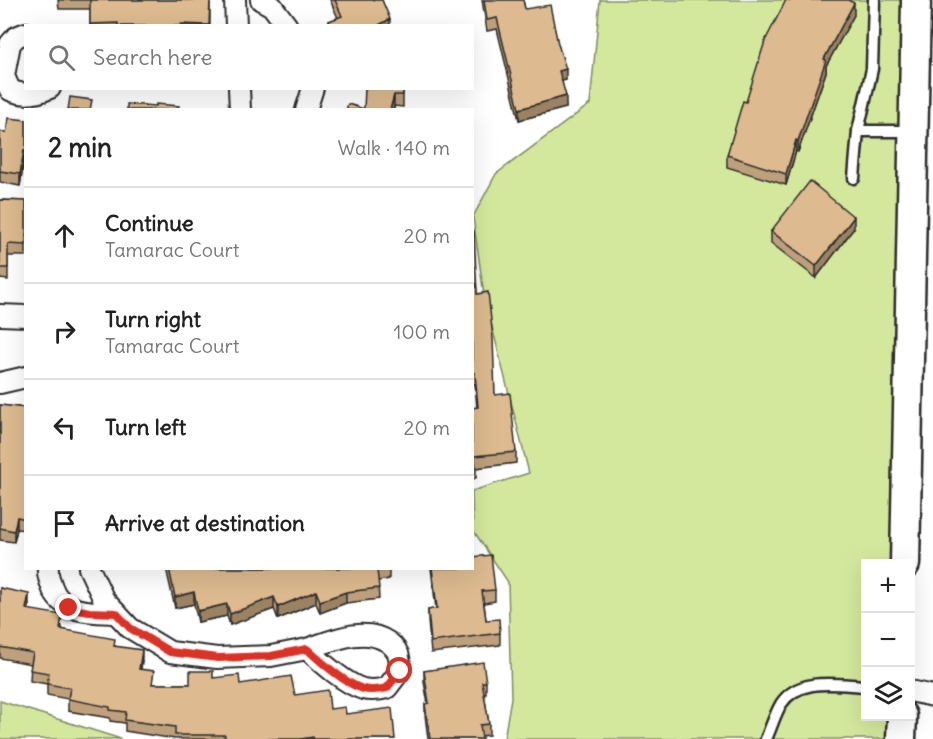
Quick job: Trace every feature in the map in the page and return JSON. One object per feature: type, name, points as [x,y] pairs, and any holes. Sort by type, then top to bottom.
[{"type":"street","points":[[235,0],[236,24]]},
{"type":"street","points":[[261,0],[272,6],[286,24]]},
{"type":"street","points":[[905,559],[916,0]]},
{"type":"street","points":[[24,34],[16,37],[10,44],[4,76],[10,90],[18,94],[43,90]]},
{"type":"street","points":[[239,90],[240,108]]},
{"type":"street","points":[[307,108],[312,90]]},
{"type":"street","points":[[0,315],[24,316]]},
{"type":"street","points":[[0,383],[24,377]]},
{"type":"street","points":[[48,570],[54,593],[69,608],[89,612],[116,613]]},
{"type":"street","points":[[90,570],[104,600],[130,628],[170,652],[218,658],[271,656],[307,649]]},
{"type":"street","points":[[915,692],[933,696]]},
{"type":"street","points":[[901,739],[902,721]]},
{"type":"lane","points":[[854,178],[858,131],[872,69],[874,0]]},
{"type":"lane","points":[[858,131],[913,131]]},
{"type":"lane","points":[[766,739],[782,703],[798,688],[818,684],[861,687]]},
{"type":"lane","points":[[771,726],[771,739]]},
{"type":"green space","points":[[600,0],[905,0],[893,559],[861,559],[861,721],[890,721],[889,739],[504,739],[511,698],[508,582],[474,531],[474,490],[529,473],[484,295],[474,224],[474,215],[496,174],[590,104]]},
{"type":"green space","points":[[0,701],[121,739],[0,739]]},
{"type":"building","points":[[90,0],[210,0],[209,24],[90,24]]},
{"type":"building","points":[[335,0],[382,0],[390,19],[381,24],[330,24],[329,21],[342,16]]},
{"type":"building","points":[[484,0],[523,0],[525,9],[550,5],[566,69],[559,71],[566,96],[519,109],[497,18],[487,20]]},
{"type":"building","points":[[786,0],[848,0],[854,3],[824,59],[826,60],[798,141],[796,140],[786,174],[727,155],[743,101],[746,102],[765,41]]},
{"type":"building","points":[[365,90],[403,90],[403,95],[394,95],[391,108],[364,108]]},
{"type":"building","points":[[70,97],[92,100],[90,108],[68,108]]},
{"type":"building","points":[[127,104],[179,106],[178,108],[127,108]]},
{"type":"building","points":[[348,104],[361,108],[347,108]]},
{"type":"building","points":[[9,118],[24,120],[24,150],[20,174],[0,171],[0,131],[6,133]]},
{"type":"building","points":[[810,181],[854,217],[816,266],[771,231]]},
{"type":"building","points":[[0,200],[24,201],[24,245],[8,244],[8,268],[0,268]]},
{"type":"building","points":[[474,231],[477,294],[488,292],[493,339],[495,395],[510,393],[516,452],[474,456],[474,408],[478,407],[475,373]]},
{"type":"building","points":[[0,405],[24,408],[24,519],[17,517],[14,531],[0,528]]},
{"type":"building","points":[[491,555],[495,590],[482,591],[486,620],[499,619],[500,633],[431,642],[428,610],[437,608],[432,570],[474,570],[474,557]]},
{"type":"building","points":[[169,570],[377,570],[379,588],[346,592],[320,601],[316,591],[278,607],[274,597],[230,614],[227,604],[198,611],[194,592],[175,597]]},
{"type":"building","points":[[0,588],[29,594],[26,609],[62,615],[60,629],[115,639],[114,646],[142,650],[139,669],[154,671],[152,684],[190,684],[190,671],[213,671],[213,678],[239,675],[240,684],[291,676],[295,695],[328,690],[330,709],[345,707],[346,714],[392,708],[395,739],[314,739],[313,737],[225,739],[225,735],[175,735],[175,727],[125,720],[126,712],[68,699],[70,688],[47,684],[49,673],[30,670],[33,653],[0,647]]},
{"type":"building","points":[[483,662],[486,682],[482,682],[489,724],[480,725],[482,739],[430,739],[425,704],[429,703],[424,671]]},
{"type":"route","points":[[69,608],[89,612],[116,613],[130,628],[170,652],[218,658],[271,656],[307,649],[362,689],[375,691],[387,688],[400,671]]}]
